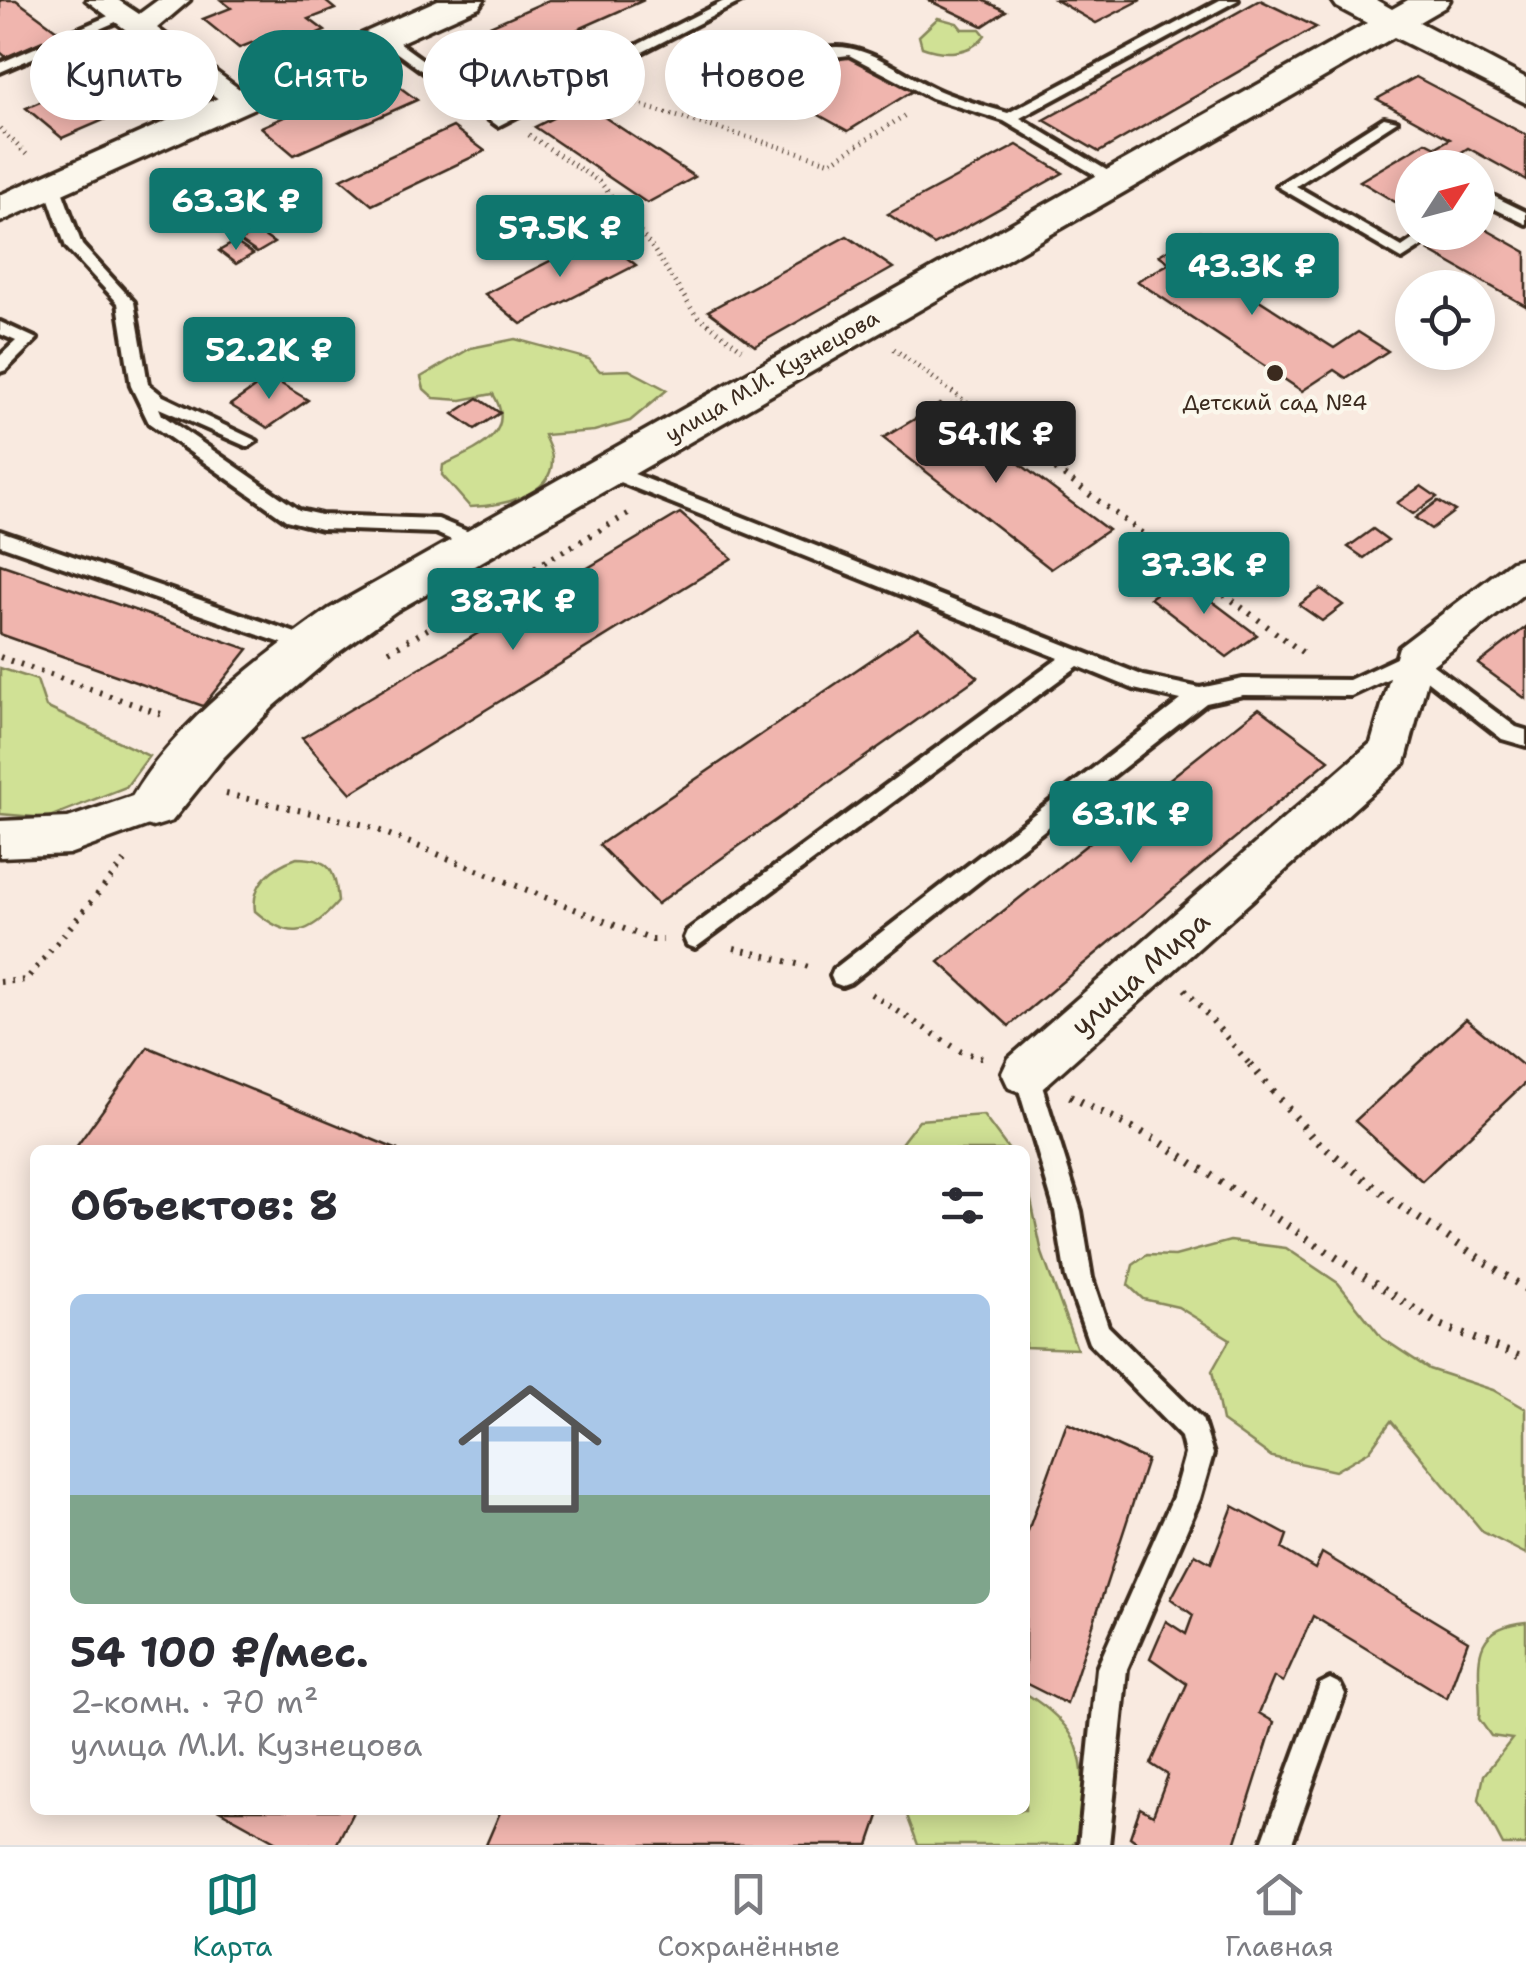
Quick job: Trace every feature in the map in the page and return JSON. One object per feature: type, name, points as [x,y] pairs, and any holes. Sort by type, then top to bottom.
[{"type":"street","points":[[119,14],[176,0]]},
{"type":"street","points":[[398,30],[468,0]]},
{"type":"street","points":[[1349,0],[1526,92]]},
{"type":"street","name":"улица М.И. Кузнецова","points":[[162,793],[212,732],[309,645],[476,543],[1433,0]]},
{"type":"street","points":[[119,14],[238,99]]},
{"type":"street","points":[[0,210],[238,100]]},
{"type":"street","points":[[1413,658],[1526,571]]},
{"type":"street","name":"улица Мира","points":[[1026,1073],[1390,751],[1413,658]]},
{"type":"street","points":[[0,840],[69,836],[162,793]]},
{"type":"lane","points":[[645,48],[737,0]]},
{"type":"lane","points":[[1009,118],[1230,0]]},
{"type":"lane","points":[[0,68],[119,14]]},
{"type":"lane","points":[[841,51],[851,50],[936,95],[1009,118],[1112,180]]},
{"type":"lane","points":[[403,52],[498,121]]},
{"type":"lane","points":[[1389,121],[1285,186],[1395,250]]},
{"type":"lane","points":[[52,184],[74,247],[126,302],[140,386],[155,419],[293,514],[320,522],[438,526],[476,543]]},
{"type":"lane","points":[[1495,202],[1526,219]]},
{"type":"lane","points":[[0,328],[28,339],[0,366]]},
{"type":"lane","points":[[140,386],[157,400],[248,441]]},
{"type":"lane","points":[[610,470],[1141,683],[1200,696],[1243,687],[1351,688],[1413,658],[1509,733],[1526,738]]},
{"type":"lane","points":[[0,538],[309,645]]},
{"type":"lane","points":[[695,938],[1078,656]]},
{"type":"lane","points":[[842,976],[1200,696]]},
{"type":"lane","points":[[1026,1073],[1068,1211],[1079,1278],[1098,1334],[1192,1429],[1199,1454],[1186,1499],[1112,1668],[1094,1845]]},
{"type":"lane","points":[[1276,1845],[1330,1694]]},
{"type":"path","points":[[645,107],[831,162],[936,95]]},
{"type":"path","points":[[498,121],[522,131],[600,183],[654,250],[695,314],[776,374]]},
{"type":"path","points":[[861,325],[1351,688]]},
{"type":"path","points":[[382,655],[666,492]]},
{"type":"path","points":[[0,656],[212,732]]},
{"type":"path","points":[[0,982],[26,980],[140,843],[162,793],[364,826],[652,940],[695,938],[842,976],[960,1050],[1026,1073],[1160,1142],[1440,1326],[1526,1359]]},
{"type":"path","points":[[1158,958],[1313,1138],[1391,1200],[1526,1289]]},
{"type":"green space","points":[[938,18],[957,23],[962,29],[980,29],[985,35],[979,42],[956,52],[922,47],[919,36]]},
{"type":"green space","points":[[515,339],[589,359],[600,371],[629,370],[667,390],[630,421],[594,431],[544,435],[552,458],[544,482],[523,497],[470,507],[442,475],[443,465],[479,447],[497,431],[500,408],[493,394],[461,400],[434,398],[424,389],[421,377],[471,348]]},
{"type":"green space","points":[[0,668],[37,680],[46,707],[149,756],[126,787],[47,818],[0,814]]},
{"type":"green space","points":[[297,858],[317,861],[330,869],[338,902],[308,928],[289,930],[255,911],[256,892],[266,877]]},
{"type":"green space","points":[[983,1115],[1005,1145],[900,1145],[919,1120]]},
{"type":"green space","points":[[1030,1196],[1042,1253],[1077,1349],[1030,1347]]},
{"type":"green space","points":[[1230,1241],[1286,1248],[1338,1283],[1382,1338],[1429,1369],[1493,1390],[1526,1409],[1526,1554],[1483,1532],[1391,1421],[1369,1451],[1335,1471],[1272,1457],[1222,1421],[1212,1371],[1230,1339],[1178,1307],[1143,1299],[1128,1285],[1133,1265],[1147,1255],[1175,1256]]},
{"type":"green space","points":[[1526,1622],[1526,1845],[1503,1845],[1479,1799],[1484,1775],[1512,1739],[1491,1736],[1479,1719],[1480,1656],[1492,1634]]},
{"type":"green space","points":[[1030,1696],[1062,1722],[1072,1736],[1082,1767],[1087,1831],[1072,1845],[918,1845],[907,1815],[1030,1815]]},
{"type":"building","points":[[0,0],[16,0],[57,30],[30,30],[30,47],[6,57],[0,52]]},
{"type":"building","points":[[221,0],[324,0],[335,9],[309,19],[324,30],[238,30],[238,47],[203,19],[231,8]]},
{"type":"building","points":[[549,0],[644,0],[577,30],[481,30]]},
{"type":"building","points":[[928,0],[983,0],[1006,11],[983,26]]},
{"type":"building","points":[[1056,0],[1141,0],[1096,23]]},
{"type":"building","points":[[1260,0],[1316,27],[1099,152],[1044,120]]},
{"type":"building","points":[[847,55],[914,90],[848,131],[828,120],[841,120],[841,59]]},
{"type":"building","points":[[1416,77],[1526,135],[1526,180],[1495,163],[1495,150],[1412,150],[1426,142],[1436,147],[1450,139],[1377,99]]},
{"type":"building","points":[[403,90],[417,100],[403,106]]},
{"type":"building","points":[[40,120],[104,120],[62,138]]},
{"type":"building","points":[[277,120],[372,120],[294,155],[261,127]]},
{"type":"building","points":[[549,120],[609,120],[695,177],[647,203],[535,127]]},
{"type":"building","points":[[453,127],[485,151],[372,205],[341,179]]},
{"type":"building","points":[[1017,145],[1063,173],[934,245],[888,214]]},
{"type":"building","points":[[1395,160],[1395,202],[1360,181]]},
{"type":"building","points":[[257,231],[274,243],[257,253],[240,241]]},
{"type":"building","points":[[1200,231],[1228,249],[1203,264],[1334,348],[1358,332],[1388,351],[1346,378],[1334,370],[1302,391],[1137,281],[1170,263],[1159,255]]},
{"type":"building","points":[[1495,235],[1526,252],[1526,306],[1495,288],[1495,270],[1463,270],[1429,251],[1495,250]]},
{"type":"building","points":[[599,236],[636,265],[521,324],[485,294]]},
{"type":"building","points":[[847,236],[893,268],[755,346],[708,311]]},
{"type":"building","points":[[235,242],[253,254],[236,264],[219,251]]},
{"type":"building","points":[[270,377],[308,400],[268,428],[230,405]]},
{"type":"building","points":[[478,398],[500,413],[475,429],[453,414]]},
{"type":"building","points":[[940,404],[1108,530],[1051,569],[883,438]]},
{"type":"building","points":[[1421,486],[1437,497],[1413,514],[1397,503]]},
{"type":"building","points":[[1438,501],[1455,511],[1431,529],[1415,518]]},
{"type":"building","points":[[680,513],[732,558],[351,793],[302,738]]},
{"type":"building","points":[[1373,529],[1388,540],[1364,558],[1348,547]]},
{"type":"building","points":[[0,564],[248,649],[203,706],[0,634]]},
{"type":"building","points":[[1180,577],[1257,635],[1227,657],[1150,598]]},
{"type":"building","points":[[1321,589],[1343,605],[1322,621],[1299,605]]},
{"type":"building","points":[[1526,627],[1526,699],[1478,664]]},
{"type":"building","points":[[918,628],[978,677],[657,904],[599,845]]},
{"type":"building","points":[[1259,708],[1329,760],[1009,1026],[939,962]]},
{"type":"building","points":[[1466,1019],[1526,1068],[1526,1082],[1422,1181],[1355,1121]]},
{"type":"building","points":[[148,1047],[386,1145],[78,1145]]},
{"type":"building","points":[[1067,1423],[1147,1460],[1067,1704],[1030,1686],[1030,1525]]},
{"type":"building","points":[[1233,1506],[1287,1535],[1282,1549],[1315,1569],[1322,1553],[1468,1641],[1447,1698],[1313,1616],[1283,1682],[1274,1677],[1259,1713],[1274,1722],[1235,1845],[1141,1845],[1130,1837],[1140,1808],[1153,1815],[1168,1775],[1151,1764],[1187,1684],[1150,1658],[1166,1621],[1186,1634],[1193,1615],[1171,1599],[1195,1554],[1211,1563]]},
{"type":"building","points":[[228,1815],[351,1815],[336,1845],[282,1845]]},
{"type":"building","points":[[499,1815],[879,1815],[869,1845],[486,1845]]},
{"type":"place","name":"Детский сад №4","points":[[1275,373]]}]
